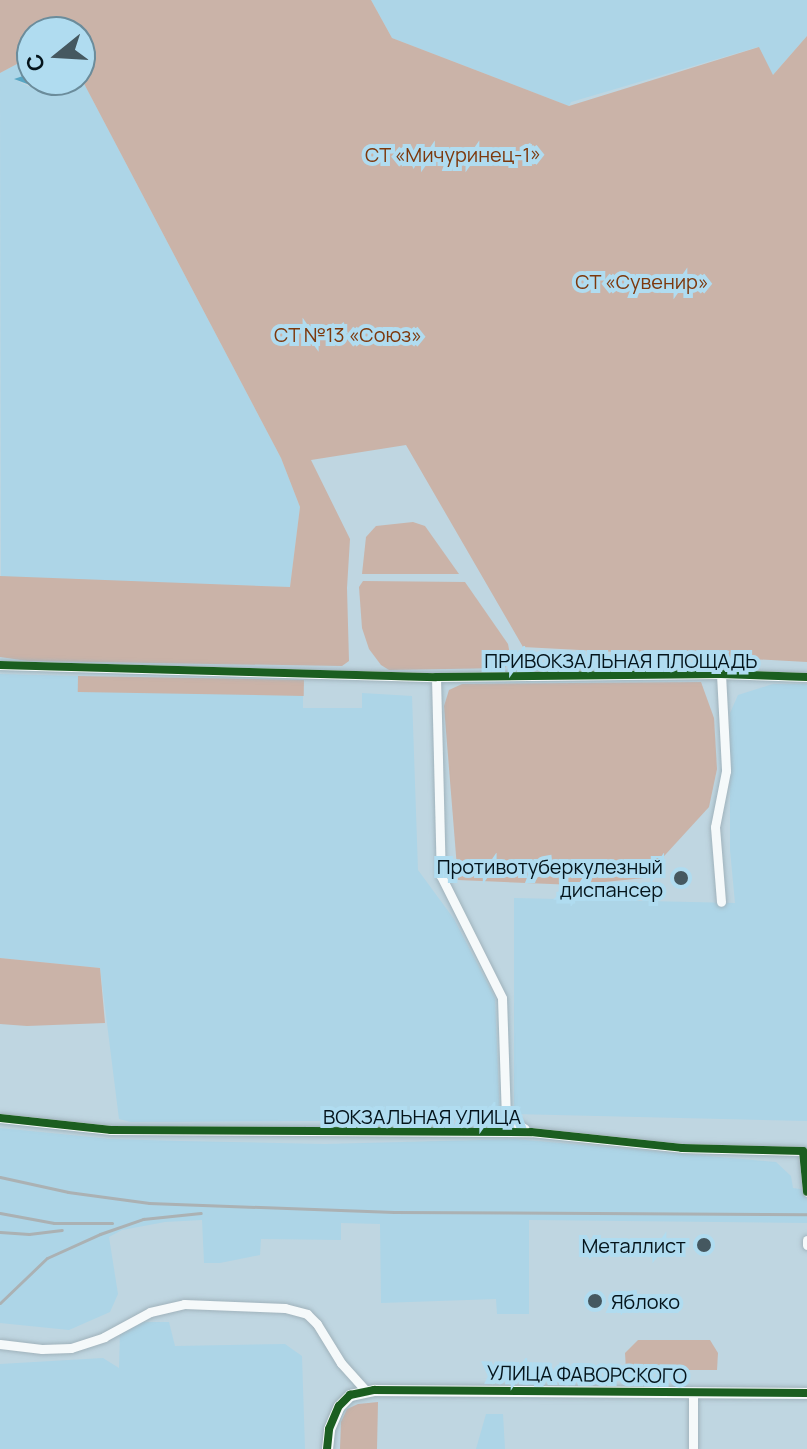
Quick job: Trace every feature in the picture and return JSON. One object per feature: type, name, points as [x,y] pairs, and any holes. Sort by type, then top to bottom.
[{"type":"street","name":"ПРИВОКЗАЛЬНАЯ ПЛОЩАДЬ","points":[[0,665],[436,677],[721,674],[807,677]]},
{"type":"street","points":[[721,674],[726,771],[715,827],[721,902]]},
{"type":"street","points":[[436,677],[441,876],[502,998],[506,1117],[531,1132]]},
{"type":"street","name":"ВОКЗАЛЬНАЯ УЛИЦА","points":[[0,1118],[111,1130],[531,1132],[682,1148],[803,1151],[807,1192]]},
{"type":"street","points":[[0,1344],[42,1349],[71,1348],[104,1337],[150,1312],[184,1304],[285,1308],[307,1314],[317,1324],[341,1363],[366,1391],[350,1395],[333,1414],[327,1449]]},
{"type":"street","name":"УЛИЦА ФАВОРСКОГО","points":[[366,1391],[807,1393]]},
{"type":"street","points":[[693,1392],[693,1449]]},
{"type":"shaded area","points":[[371,0],[807,0],[807,36],[772,76],[758,47],[571,102],[569,106],[392,38]]},
{"type":"shaded area","points":[[16,64],[16,96],[91,96],[281,458],[300,507],[290,587],[1,578],[0,73]]},
{"type":"shaded area","points":[[0,674],[78,676],[79,692],[303,693],[303,708],[362,708],[362,693],[412,696],[418,870],[454,919],[495,998],[500,1120],[131,1122],[119,1119],[100,968],[0,958]]},
{"type":"shaded area","points":[[773,684],[807,684],[807,1121],[514,1114],[514,898],[735,903],[730,850],[730,713],[738,695]]},
{"type":"shaded area","points":[[0,1128],[111,1139],[180,1141],[325,1144],[515,1139],[776,1162],[791,1176],[793,1188],[807,1190],[807,1223],[529,1220],[529,1314],[497,1314],[496,1299],[381,1303],[380,1224],[341,1223],[341,1240],[261,1239],[260,1255],[204,1263],[202,1220],[165,1222],[122,1230],[109,1237],[118,1294],[110,1312],[69,1330],[0,1323]]},
{"type":"shaded area","points":[[142,1322],[169,1322],[175,1346],[285,1344],[302,1356],[305,1449],[0,1449],[0,1364],[103,1358],[119,1368],[120,1332]]},
{"type":"shaded area","points":[[486,1414],[503,1414],[505,1449],[476,1449]]},
{"type":"green space","points":[[0,0],[371,0],[392,38],[569,106],[759,47],[773,75],[807,36],[807,662],[523,647],[406,445],[311,460],[350,539],[347,588],[349,661],[342,666],[28,661],[0,657],[0,576],[290,587],[300,507],[281,458],[91,96],[96,96],[96,16],[16,16],[16,64],[0,73]]},
{"type":"green space","points":[[413,522],[425,526],[459,574],[362,574],[366,537],[376,526]]},
{"type":"green space","points":[[363,581],[465,582],[508,644],[511,660],[505,668],[389,670],[369,649],[362,628],[359,587]]},
{"type":"green space","points":[[78,676],[304,680],[304,696],[78,692]]},
{"type":"green space","points":[[701,682],[714,718],[717,769],[709,807],[644,878],[575,885],[458,880],[444,706],[449,690],[462,684]]},
{"type":"green space","points":[[0,958],[100,968],[105,1023],[0,1024]]},
{"type":"green space","points":[[638,1340],[710,1340],[718,1353],[717,1370],[626,1370],[625,1353]]},
{"type":"green space","points":[[378,1402],[377,1449],[340,1449],[341,1422],[347,1409],[358,1404]]},
{"type":"railway","points":[[0,1177],[68,1192],[149,1203],[394,1212],[807,1214]]},
{"type":"railway","points":[[0,1213],[54,1223],[112,1223]]},
{"type":"railway","points":[[0,1303],[47,1258],[100,1234],[143,1219],[201,1213]]},
{"type":"railway","points":[[0,1232],[29,1234],[62,1230]]},
{"type":"cycle path","points":[[0,665],[436,677],[721,674],[807,677]]},
{"type":"cycle path","points":[[0,1118],[111,1130],[531,1132],[682,1148],[803,1151],[807,1192]]},
{"type":"cycle path","points":[[327,1449],[329,1429],[339,1406],[350,1395],[374,1390],[807,1393]]},
{"type":"place","name":"Противотуберкулезный диспансер","points":[[681,878]]},
{"type":"place","name":"Металлист","points":[[704,1245]]},
{"type":"place","name":"Яблоко","points":[[595,1301]]},
{"type":"park label","name":"СТ «Мичуринец-1»","points":[[453,154]]},
{"type":"park label","name":"СТ «Сувенир»","points":[[642,281]]},
{"type":"park label","name":"СТ №13 «Союз»","points":[[348,334]]}]
